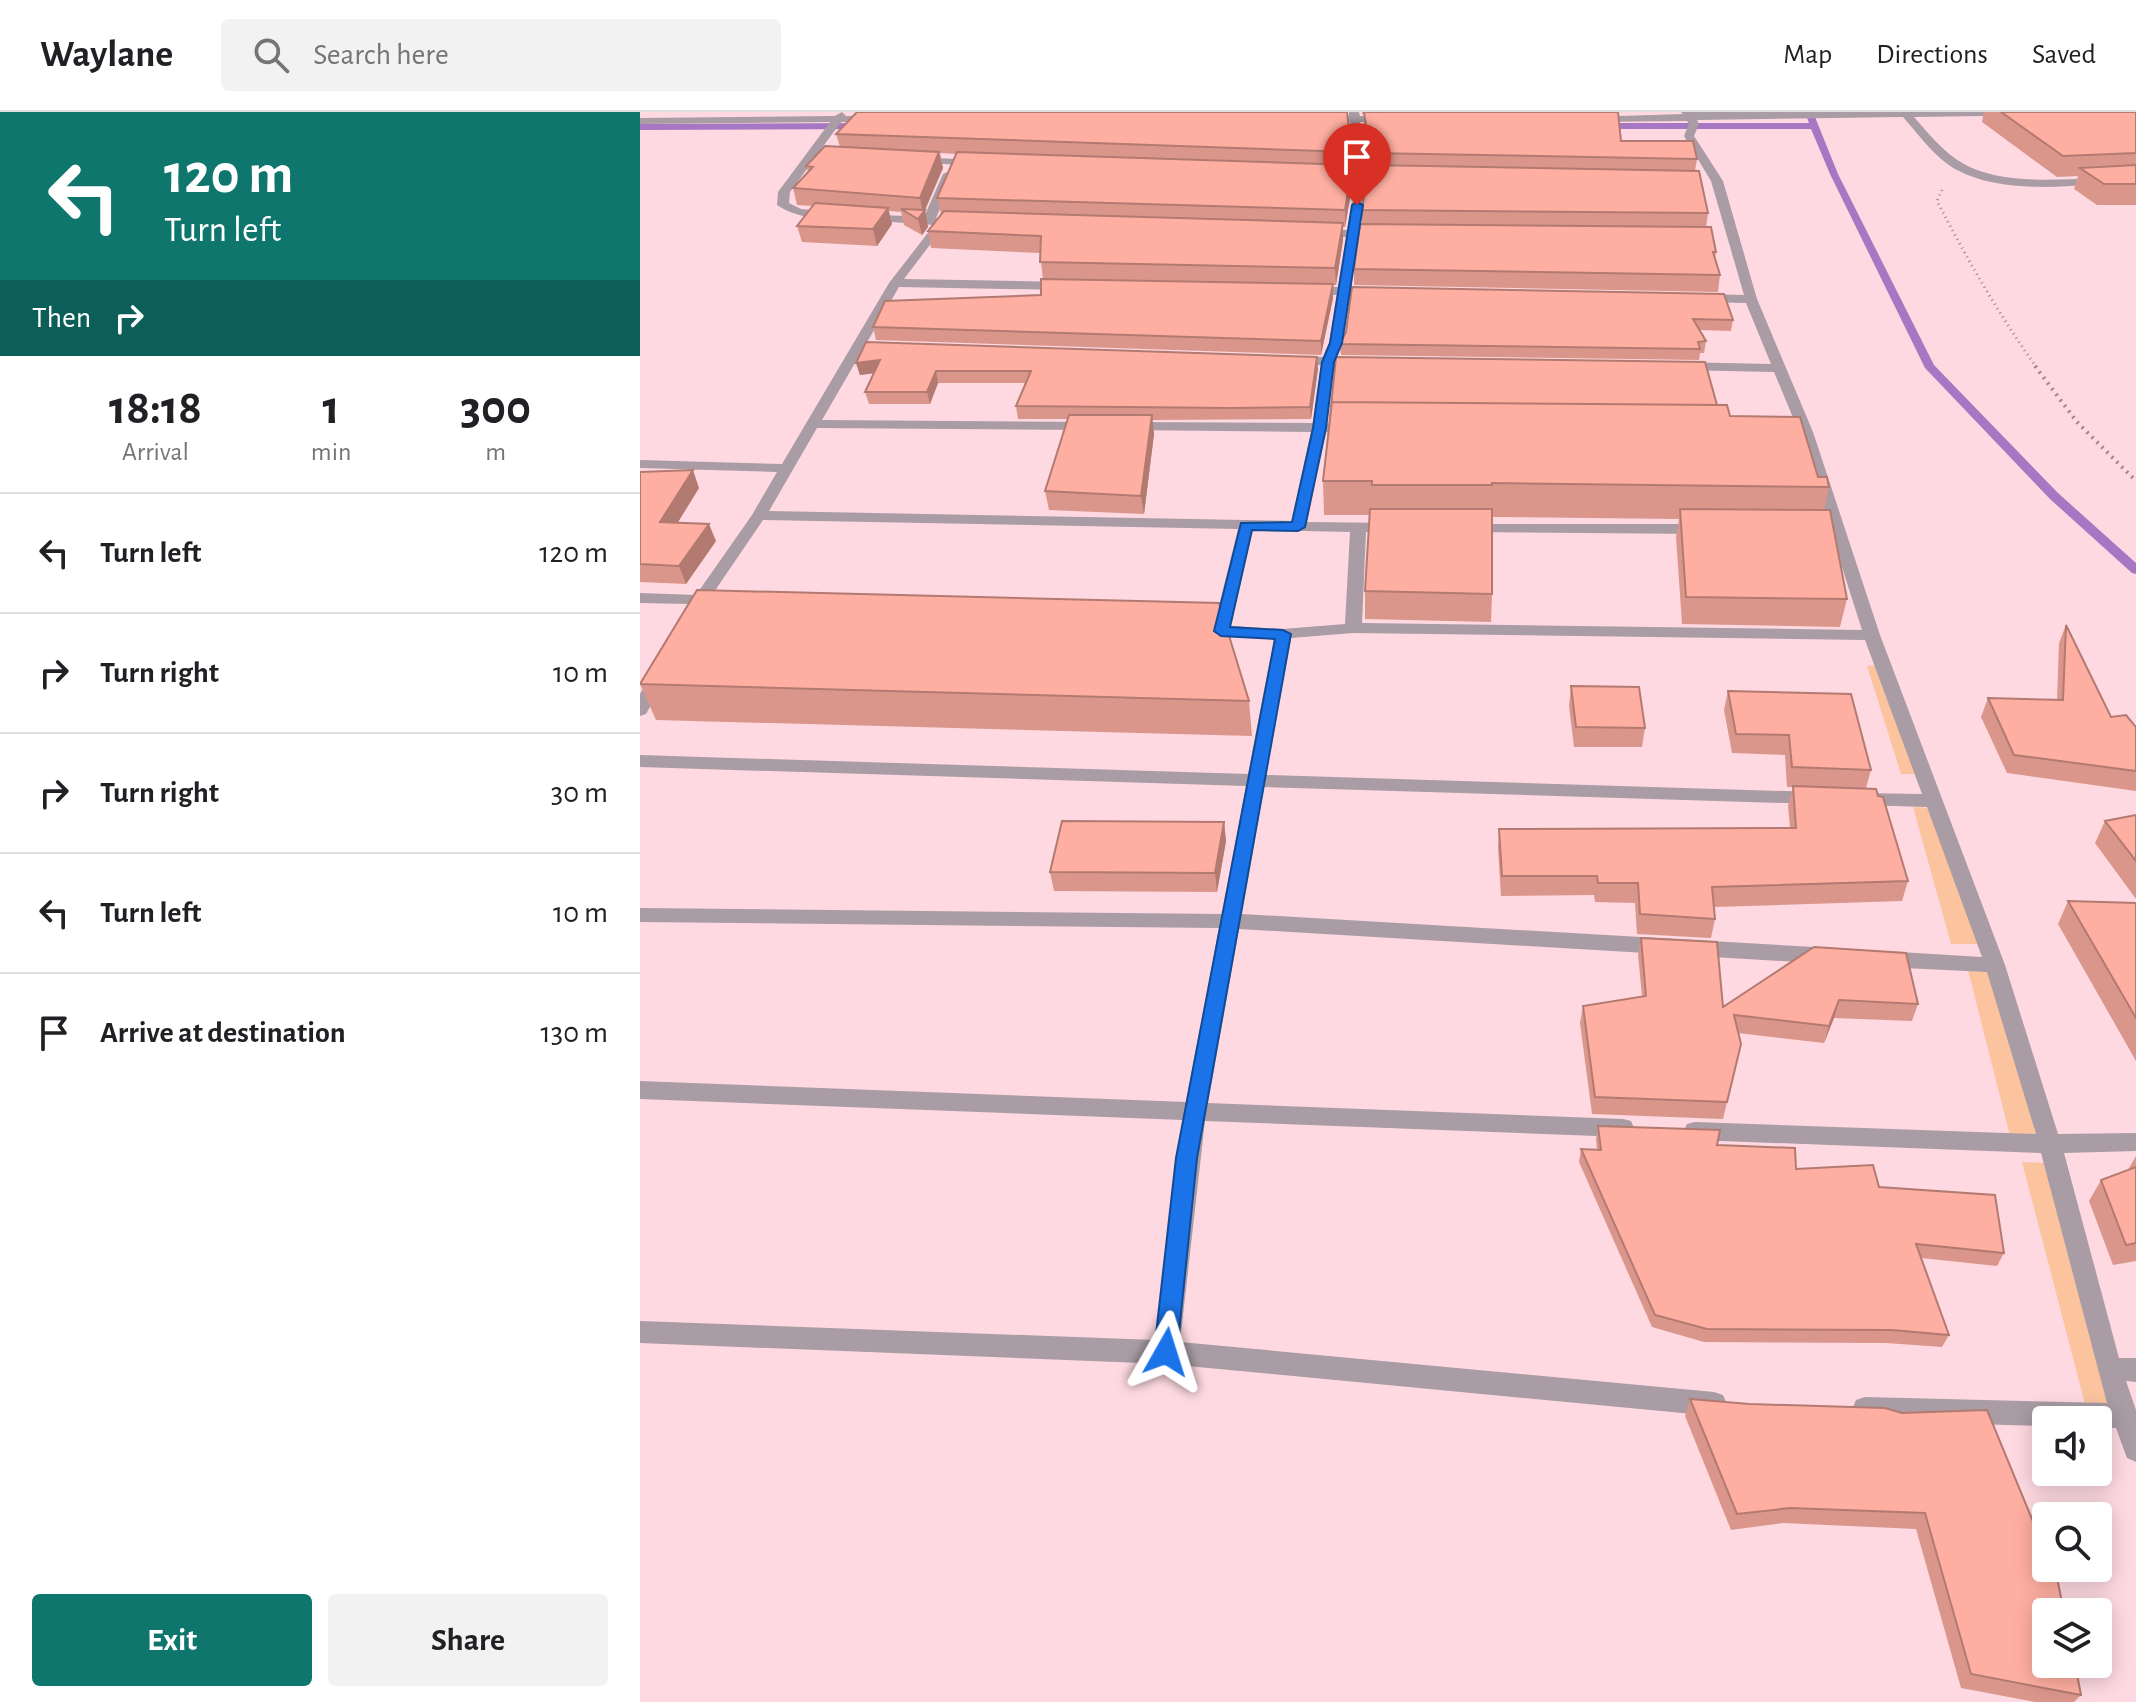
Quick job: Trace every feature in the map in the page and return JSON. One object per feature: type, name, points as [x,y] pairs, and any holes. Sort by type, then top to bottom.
[{"type":"street","points":[[1585,119],[1691,123],[1776,117],[2042,112]]},
{"type":"street","points":[[1907,115],[1957,165],[1973,174],[2017,180],[2136,179]]},
{"type":"street","points":[[1298,527],[1319,428],[1328,362],[1336,343],[1362,176],[1355,118]]},
{"type":"street","points":[[838,119],[818,142],[784,192],[784,207],[799,212],[842,215]]},
{"type":"street","points":[[640,121],[884,119]]},
{"type":"street","points":[[1308,119],[1401,119]]},
{"type":"street","points":[[1691,123],[1727,237],[1782,368],[1798,432],[1831,529],[1995,965],[2050,1144],[2109,1369],[2136,1449]]},
{"type":"street","points":[[812,155],[844,156]]},
{"type":"street","points":[[907,160],[991,164]]},
{"type":"street","points":[[928,222],[954,162]]},
{"type":"street","points":[[1316,175],[1409,177]]},
{"type":"street","points":[[856,216],[973,223]]},
{"type":"street","points":[[684,627],[699,599],[759,515],[895,283],[942,222]]},
{"type":"street","points":[[1305,232],[1400,234]]},
{"type":"street","points":[[895,283],[1087,286]]},
{"type":"street","points":[[1295,290],[1390,292]]},
{"type":"street","points":[[1689,298],[1751,299]]},
{"type":"street","points":[[859,347],[875,348]]},
{"type":"street","points":[[1281,360],[1375,362]]},
{"type":"street","points":[[1657,366],[1782,368]]},
{"type":"street","points":[[814,424],[1098,426]]},
{"type":"street","points":[[1114,426],[1366,428]]},
{"type":"street","points":[[640,464],[786,468]]},
{"type":"street","points":[[759,515],[1405,529]]},
{"type":"street","points":[[1221,631],[1246,526]]},
{"type":"street","points":[[1353,628],[1358,528]]},
{"type":"street","points":[[1451,529],[1715,529]]},
{"type":"street","points":[[640,598],[731,601]]},
{"type":"street","points":[[1190,629],[1283,634],[1353,628],[1872,635]]},
{"type":"street","points":[[1166,1352],[1195,1111],[1283,634]]},
{"type":"street","points":[[640,710],[669,654]]},
{"type":"street","points":[[640,761],[1256,783],[1935,801]]},
{"type":"street","points":[[640,915],[1230,921],[1995,965]]},
{"type":"street","points":[[640,1090],[1638,1128]]},
{"type":"street","points":[[1670,1130],[2050,1144],[2136,1142]]},
{"type":"street","points":[[640,1332],[1166,1352],[1743,1406]]},
{"type":"street","points":[[2109,1369],[2136,1370]]},
{"type":"street","points":[[1847,1409],[2125,1416]]},
{"type":"path","points":[[1957,165],[1937,201],[1966,258],[2063,406],[2136,481]]},
{"type":"shaded area","points":[[1879,665],[1919,774],[1901,774],[1867,666]]},
{"type":"shaded area","points":[[1913,807],[1932,808],[1979,944],[1951,944]]},
{"type":"shaded area","points":[[1968,970],[1992,971],[2037,1139],[2011,1140]]},
{"type":"shaded area","points":[[2022,1162],[2048,1163],[2115,1408],[2085,1406]]},
{"type":"building","points":[[857,112],[1347,112],[1352,152],[836,134]]},
{"type":"building","points":[[1364,112],[1618,112],[1621,141],[1693,141],[1697,159],[1370,153]]},
{"type":"building","points":[[2001,112],[2136,112],[2136,153],[2063,156]]},
{"type":"building","points":[[825,146],[939,152],[920,198],[793,188],[813,167],[806,166]]},
{"type":"building","points":[[957,152],[1352,165],[1345,210],[937,198]]},
{"type":"building","points":[[1369,165],[1699,171],[1708,213],[1362,210]]},
{"type":"building","points":[[2136,165],[2136,184],[2104,184],[2080,168]]},
{"type":"building","points":[[815,203],[888,208],[873,229],[797,226]]},
{"type":"building","points":[[901,209],[925,210],[918,219]]},
{"type":"building","points":[[944,211],[1343,223],[1335,268],[1040,262],[1041,236],[928,231]]},
{"type":"building","points":[[1360,224],[1711,227],[1716,252],[1713,252],[1720,275],[1354,269]]},
{"type":"building","points":[[1041,279],[1333,284],[1321,341],[873,327],[885,301],[1041,295]]},
{"type":"building","points":[[1352,287],[1724,294],[1733,320],[1693,319],[1706,341],[1698,342],[1700,349],[1340,344],[1346,332]]},
{"type":"building","points":[[866,342],[1317,357],[1310,407],[1016,406],[1031,371],[936,371],[927,392],[865,392],[880,360],[856,363]]},
{"type":"building","points":[[1336,357],[1705,362],[1717,405],[1332,402],[1331,407]]},
{"type":"building","points":[[1332,402],[1727,405],[1730,416],[1800,417],[1818,477],[1827,477],[1829,487],[1492,483],[1372,485],[1372,481],[1323,481]]},
{"type":"building","points":[[1069,415],[1152,415],[1141,496],[1045,491]]},
{"type":"building","points":[[693,470],[660,522],[709,524],[679,566],[640,564],[640,472]]},
{"type":"building","points":[[1370,509],[1492,509],[1492,594],[1365,591]]},
{"type":"building","points":[[1680,509],[1830,510],[1847,599],[1686,597]]},
{"type":"building","points":[[697,590],[1219,603],[1249,701],[640,684]]},
{"type":"building","points":[[2066,625],[2111,717],[2126,715],[2136,727],[2136,771],[2014,755],[1988,698],[2063,700]]},
{"type":"building","points":[[1571,686],[1639,687],[1645,728],[1576,727]]},
{"type":"building","points":[[1728,691],[1851,694],[1871,770],[1792,767],[1789,735],[1736,734]]},
{"type":"building","points":[[1793,786],[1876,789],[1878,796],[1883,797],[1908,881],[1712,887],[1715,919],[1640,914],[1638,883],[1598,883],[1597,876],[1502,876],[1499,829],[1796,828]]},
{"type":"building","points":[[2136,815],[2136,861],[2105,821]]},
{"type":"building","points":[[1062,821],[1224,822],[1215,873],[1050,872]]},
{"type":"building","points":[[2068,901],[2136,903],[2136,1018]]},
{"type":"building","points":[[1641,938],[1717,942],[1723,1007],[1814,947],[1906,953],[1918,1004],[1839,1000],[1829,1026],[1734,1015],[1741,1044],[1727,1102],[1595,1097],[1583,1006],[1646,996]]},
{"type":"building","points":[[1598,1126],[1720,1130],[1717,1145],[1795,1148],[1796,1169],[1873,1165],[1879,1187],[1995,1195],[2004,1253],[1916,1244],[1949,1335],[1892,1330],[1707,1329],[1655,1315],[1581,1149],[1601,1150]]},
{"type":"building","points":[[2136,1167],[2136,1243],[2126,1245],[2101,1180]]},
{"type":"building","points":[[1690,1399],[1885,1408],[1902,1413],[1987,1410],[2032,1519],[2032,1582],[2058,1582],[2061,1598],[2032,1598],[2032,1678],[2078,1678],[2081,1695],[1971,1674],[1925,1513],[1790,1508],[1737,1514]]},
{"type":"waterway","points":[[1809,112],[1815,126]]},
{"type":"waterway","points":[[640,127],[865,126]]},
{"type":"waterway","points":[[1600,126],[1815,126]]},
{"type":"waterway","points":[[1815,126],[1834,174],[1929,366],[2054,496],[2136,570]]},
{"type":"route","points":[[1166,1352],[1187,1158],[1283,634],[1221,631],[1246,526],[1298,527],[1319,428],[1328,362],[1336,343],[1357,205]]}]
